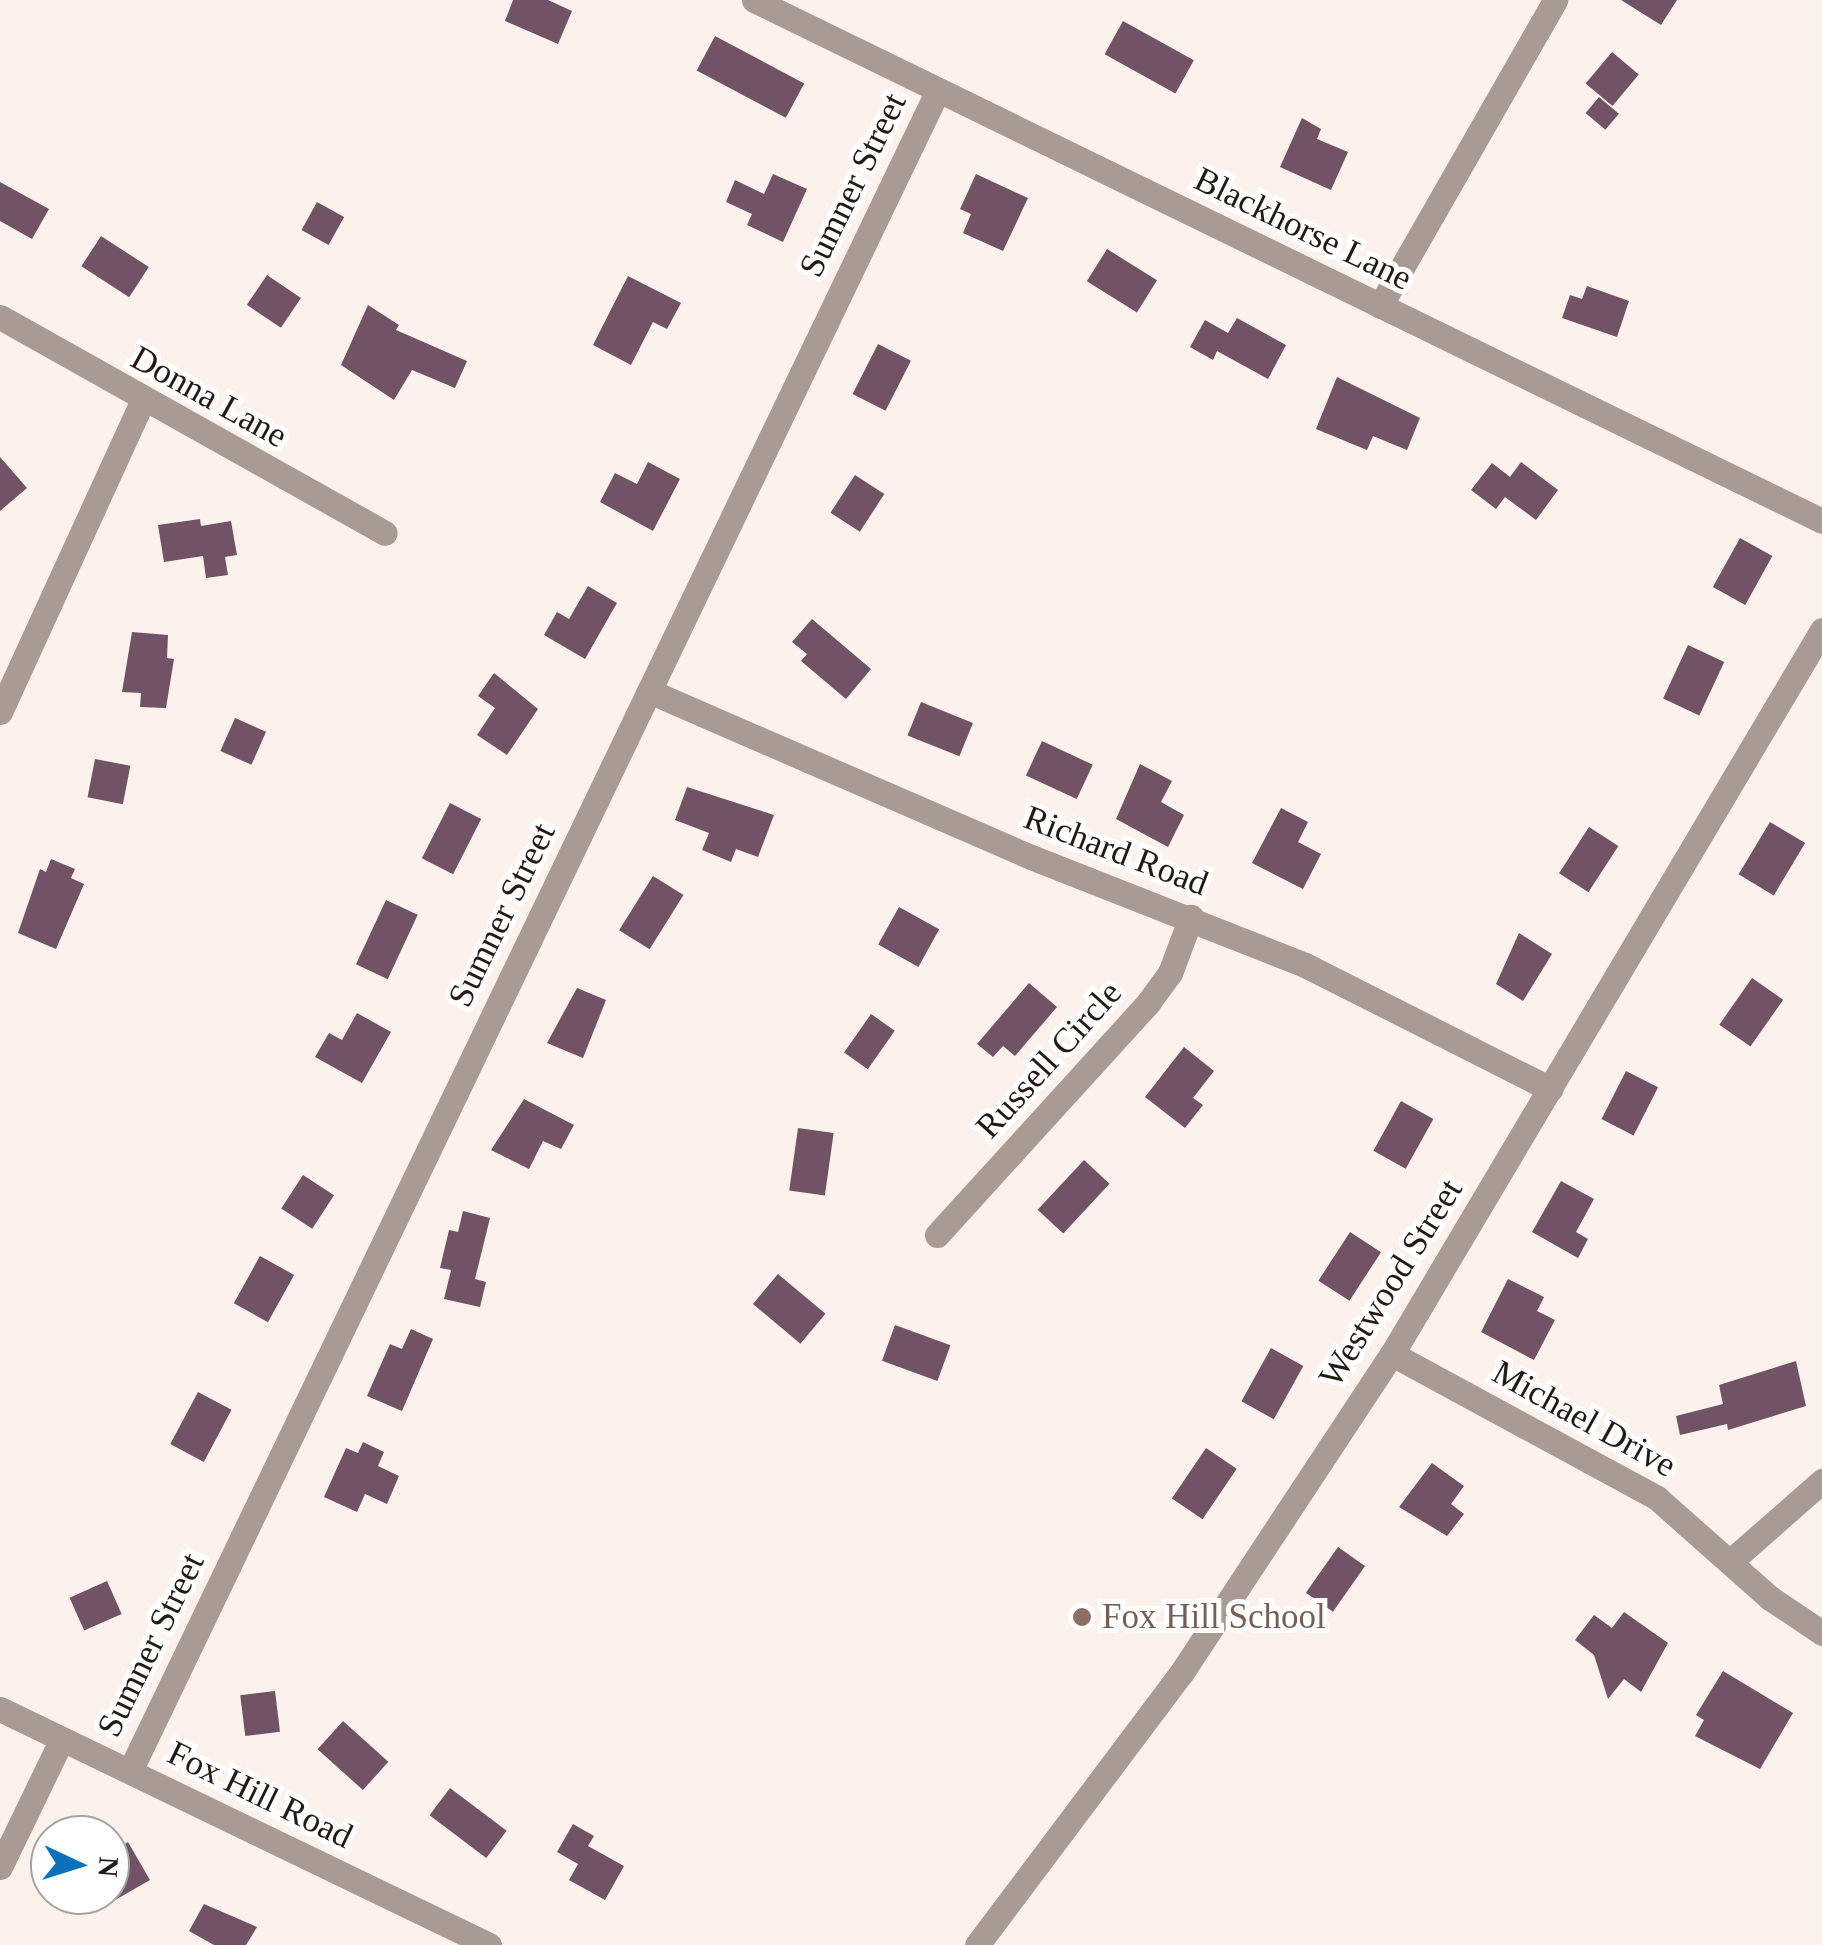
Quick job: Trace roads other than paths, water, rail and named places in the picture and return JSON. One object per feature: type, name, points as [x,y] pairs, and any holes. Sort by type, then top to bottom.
[{"type":"street","name":"Blackhorse Lane","points":[[754,0],[1822,522]]},
{"type":"street","points":[[1380,306],[1555,0]]},
{"type":"street","name":"Sumner Street","points":[[130,1770],[938,90]]},
{"type":"street","name":"Donna Lane","points":[[0,316],[385,534]]},
{"type":"street","points":[[0,712],[143,400]]},
{"type":"street","name":"Westwood Street","points":[[977,1945],[1182,1672],[1392,1354],[1822,630]]},
{"type":"street","name":"Richard Road","points":[[649,691],[1032,857],[1191,917],[1328,976],[1551,1089]]},
{"type":"street","name":"Russell Circle","points":[[937,1235],[1155,994],[1191,917]]},
{"type":"street","name":"Michael Drive","points":[[1392,1354],[1657,1498],[1732,1560],[1777,1604],[1822,1633]]},
{"type":"street","points":[[1732,1560],[1822,1481]]},
{"type":"street","name":"Fox Hill Road","points":[[0,1708],[489,1945]]},
{"type":"street","points":[[0,1868],[62,1739]]},
{"type":"place","name":"Fox Hill School","points":[[1082,1617]]}]
